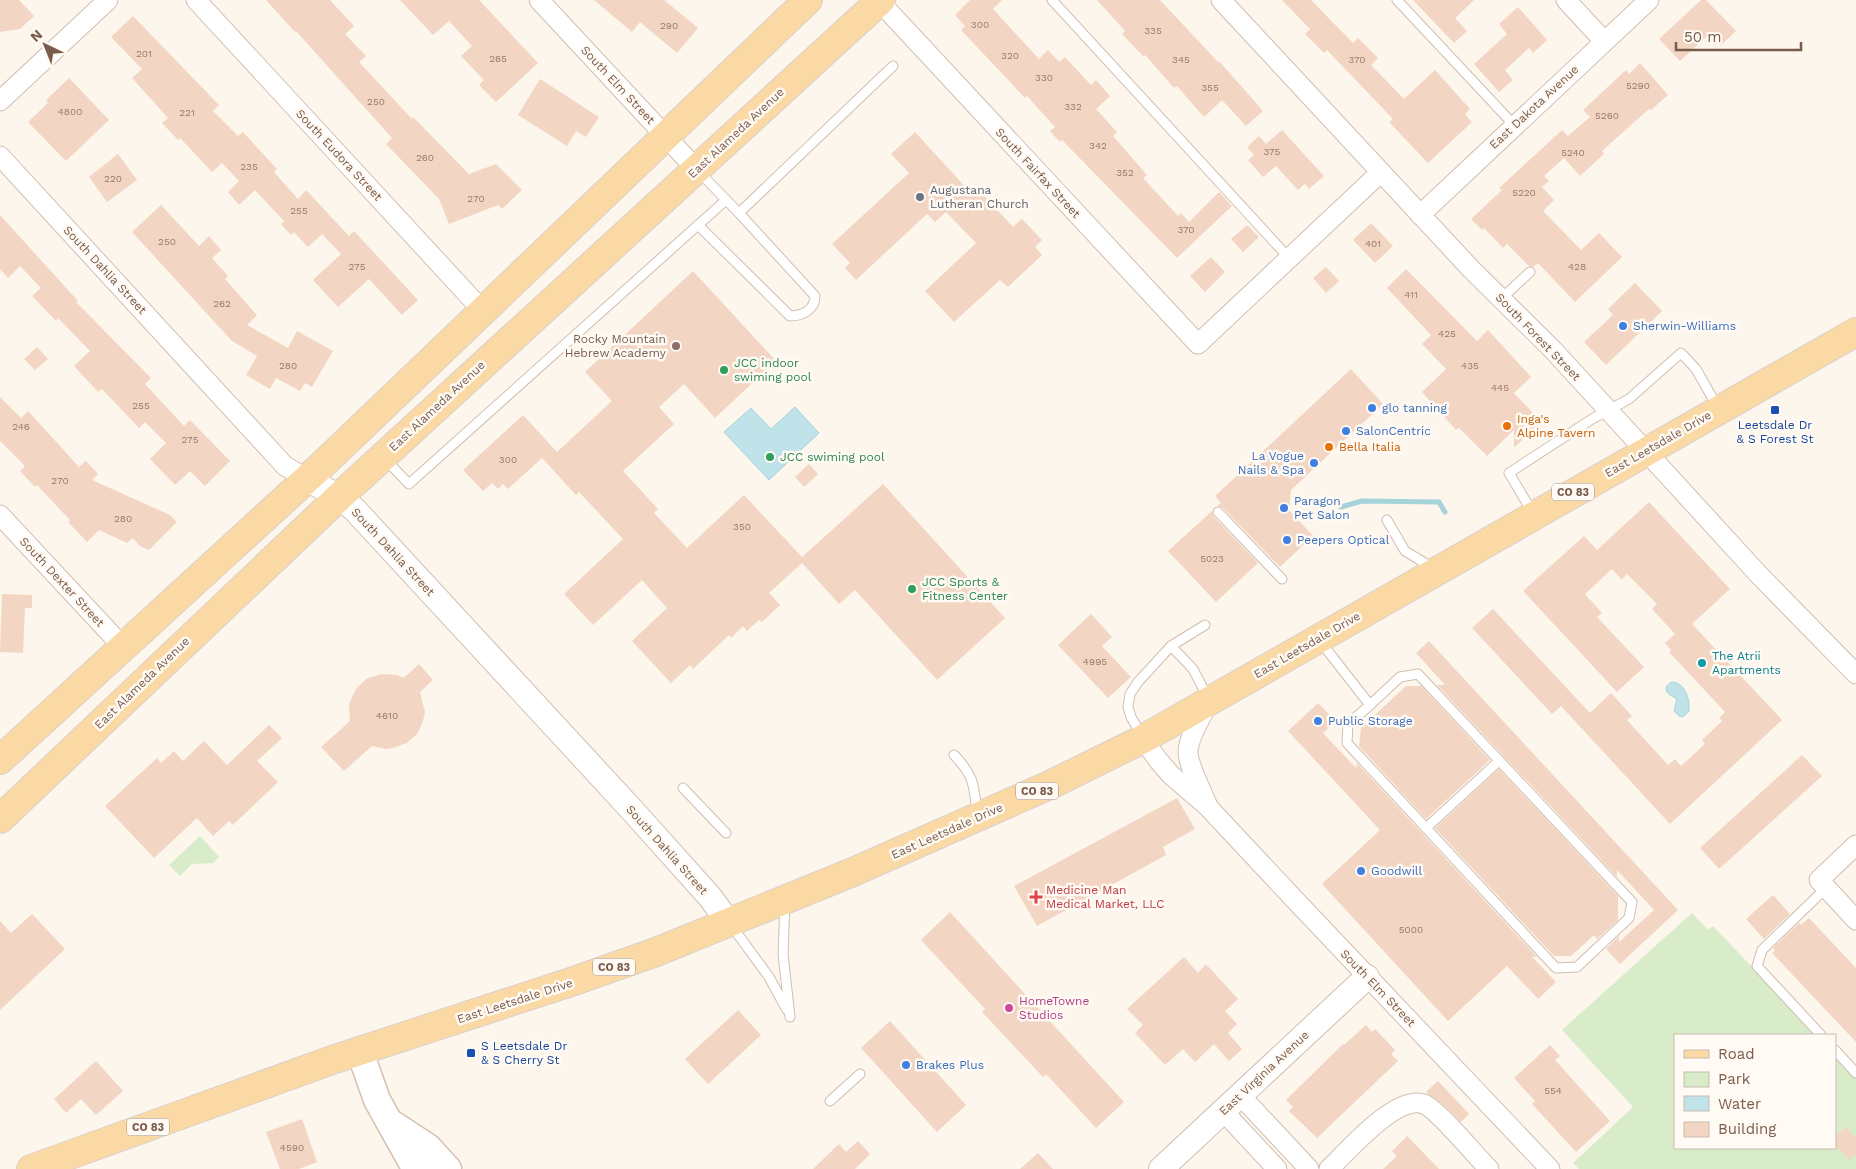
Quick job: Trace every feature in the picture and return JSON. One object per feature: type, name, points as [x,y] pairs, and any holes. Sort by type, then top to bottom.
[{"type":"main road","points":[[0,760],[307,479],[808,0]]},
{"type":"main road","name":"East Alameda Avenue","points":[[0,819],[339,497],[880,1]]},
{"type":"main road","name":"East Leetsdale Drive","points":[[31,1169],[360,1052],[656,952],[785,901],[1060,780],[1143,739],[1856,332]]},
{"type":"main road","points":[[360,1052],[377,1100],[411,1160],[419,1169]]},
{"type":"main road","points":[[390,1122],[428,1147],[448,1169]]},
{"type":"street","points":[[0,101],[108,0]]},
{"type":"street","name":"South Eudora Street","points":[[196,0],[482,310]]},
{"type":"street","name":"South Elm Street","points":[[540,0],[696,170]]},
{"type":"street","name":"South Forest Street","points":[[1221,0],[1420,214],[1501,299],[1554,351],[1760,576],[1856,674]]},
{"type":"street","points":[[1566,0],[1604,41]]},
{"type":"street","name":"East Dakota Avenue","points":[[1420,214],[1649,0]]},
{"type":"street","name":"South Fairfax Street","points":[[880,1],[1198,344],[1290,258]]},
{"type":"street","name":"South Dahlia Street","points":[[0,156],[285,466],[339,497],[355,510],[632,810],[710,897],[729,923]]},
{"type":"street","points":[[1290,258],[1381,172]]},
{"type":"street","name":"South Dexter Street","points":[[0,515],[124,648]]},
{"type":"street","name":"South Elm Street","points":[[1207,806],[1190,764],[1188,754],[1191,741],[1210,700]]},
{"type":"street","name":"South Elm Street","points":[[1143,739],[1171,775],[1207,806],[1550,1169]]},
{"type":"street","points":[[1856,845],[1822,884],[1856,920]]},
{"type":"street","name":"East Virginia Avenue","points":[[1161,1169],[1368,977]]},
{"type":"street","points":[[1240,1095],[1309,1169]]},
{"type":"street","points":[[1329,1169],[1392,1112],[1411,1103],[1422,1103],[1434,1110],[1488,1169]]},
{"type":"street","points":[[1223,1111],[1277,1169]]},
{"type":"lane","points":[[1052,0],[1290,258]]},
{"type":"lane","points":[[1397,0],[1514,125]]},
{"type":"lane","points":[[739,213],[893,66]]},
{"type":"lane","points":[[696,170],[739,213],[815,296],[815,302],[811,309],[800,316],[790,316],[698,225]]},
{"type":"lane","points":[[383,457],[409,484],[726,200]]},
{"type":"lane","points":[[1501,299],[1530,272]]},
{"type":"lane","points":[[1534,515],[1508,473],[1629,399],[1681,353],[1696,369],[1719,410]]},
{"type":"lane","points":[[1218,512],[1282,579]]},
{"type":"lane","points":[[1387,520],[1405,551],[1437,570]]},
{"type":"lane","points":[[1143,739],[1131,717],[1128,707],[1130,694],[1138,682],[1171,646],[1205,625]]},
{"type":"lane","points":[[1318,638],[1370,705]]},
{"type":"lane","points":[[1171,646],[1193,669],[1210,700]]},
{"type":"lane","points":[[1418,674],[1499,761],[1632,902],[1629,918],[1577,967],[1556,968],[1347,743],[1348,724],[1400,677],[1418,674]]},
{"type":"lane","points":[[954,755],[964,765],[972,779],[978,817]]},
{"type":"lane","points":[[1426,828],[1499,761]]},
{"type":"lane","points":[[683,788],[726,833]]},
{"type":"lane","points":[[1820,1034],[1757,966],[1762,950],[1822,884]]},
{"type":"lane","points":[[729,923],[769,977],[790,1017],[783,954],[785,901]]},
{"type":"lane","points":[[1836,1051],[1856,1073]]},
{"type":"lane","points":[[830,1101],[860,1074]]},
{"type":"green space","points":[[200,836],[219,857],[213,863],[192,864],[180,876],[169,865]]},
{"type":"green space","points":[[1692,913],[1708,930],[1713,926],[1816,1034],[1674,1034],[1674,1149],[1836,1149],[1836,1055],[1856,1077],[1856,1169],[1579,1169],[1573,1163],[1633,1107],[1562,1030]]},
{"type":"water","name":"JCC swiming pool","points":[[795,407],[819,433],[769,480],[724,432],[751,408],[771,429]]},
{"type":"water","points":[[1671,682],[1680,685],[1686,692],[1689,701],[1689,711],[1683,717],[1674,711],[1677,699],[1667,692],[1666,687]]},
{"type":"building","points":[[0,0],[19,0],[34,16],[20,29],[0,32]]},
{"type":"building","points":[[266,0],[330,0],[354,26],[345,34],[366,56],[359,62],[412,119],[413,117],[469,174],[496,164],[522,190],[502,209],[498,205],[449,224],[439,199],[386,144],[392,138]]},
{"type":"building","points":[[400,0],[479,0],[538,63],[496,102],[479,85],[484,80],[461,56],[472,46],[449,21],[433,35]]},
{"type":"building","points":[[594,0],[664,0],[698,28],[677,53],[640,22],[632,32]]},
{"type":"building","points":[[970,0],[1002,0],[993,9],[1039,59],[1048,50],[1059,62],[1065,57],[1091,85],[1096,80],[1110,96],[1096,109],[1117,132],[1113,136],[1147,175],[1143,178],[1178,216],[1181,213],[1189,222],[1219,192],[1232,206],[1177,258],[1062,140],[1060,142],[1050,131],[1055,127],[961,30],[965,26],[955,15]]},
{"type":"building","points":[[1097,0],[1160,0],[1219,61],[1263,111],[1246,126],[1222,100],[1204,117],[1177,86],[1174,88],[1145,55],[1143,56],[1122,34],[1125,31]]},
{"type":"building","points":[[1282,0],[1311,0],[1353,43],[1358,38],[1378,58],[1371,65],[1404,99],[1435,70],[1470,109],[1465,114],[1472,122],[1428,163],[1389,122],[1393,119],[1327,50],[1324,53],[1305,34],[1310,29]]},
{"type":"building","points":[[1413,0],[1474,0],[1455,18],[1467,31],[1454,43]]},
{"type":"building","points":[[1701,0],[1706,0],[1736,31],[1721,45],[1710,33],[1680,61],[1659,39]]},
{"type":"building","points":[[1518,7],[1547,40],[1533,53],[1529,48],[1505,70],[1513,80],[1499,92],[1474,64],[1507,34],[1499,24]]},
{"type":"building","points":[[133,16],[219,105],[213,111],[238,136],[243,132],[277,169],[274,172],[298,199],[306,190],[349,236],[354,231],[418,300],[402,315],[369,279],[338,307],[313,280],[341,254],[322,234],[308,247],[294,232],[291,235],[281,224],[284,221],[255,190],[239,205],[228,192],[239,181],[222,163],[212,172],[180,138],[178,140],[162,123],[168,118],[132,78],[142,69],[111,37]]},
{"type":"building","points":[[1640,63],[1668,95],[1651,110],[1649,109],[1602,151],[1604,154],[1580,176],[1564,158],[1544,176],[1549,181],[1542,187],[1554,200],[1543,211],[1581,250],[1599,233],[1622,257],[1575,302],[1538,263],[1533,267],[1529,266],[1507,244],[1503,248],[1484,228],[1482,230],[1471,219],[1502,190],[1499,188],[1562,130],[1568,136],[1590,117],[1583,110],[1626,70],[1629,74]]},
{"type":"building","points":[[69,78],[109,120],[66,161],[28,122],[48,103],[46,100]]},
{"type":"building","points":[[540,79],[599,117],[586,137],[576,131],[567,146],[518,115]]},
{"type":"building","points":[[1282,130],[1324,176],[1309,189],[1305,184],[1298,190],[1276,166],[1263,177],[1248,160],[1254,155],[1247,147],[1259,136],[1266,144]]},
{"type":"building","points":[[915,132],[970,192],[976,187],[1013,227],[1022,219],[1042,240],[1035,247],[1042,255],[1008,287],[1000,280],[954,322],[925,291],[976,243],[946,212],[935,222],[927,214],[856,280],[845,268],[850,263],[832,244],[909,173],[891,154]]},
{"type":"building","points":[[118,154],[137,180],[107,202],[89,177]]},
{"type":"building","points":[[161,205],[199,246],[209,236],[221,250],[212,258],[228,276],[225,279],[257,315],[247,325],[288,348],[297,331],[333,351],[312,387],[305,383],[300,391],[276,378],[270,389],[246,375],[257,356],[232,341],[132,232]]},
{"type":"building","points":[[0,215],[78,301],[76,302],[151,378],[145,384],[184,426],[190,420],[230,461],[205,486],[190,471],[175,485],[150,459],[166,443],[145,422],[139,428],[102,389],[98,392],[74,366],[90,351],[58,318],[56,321],[32,296],[41,288],[20,266],[8,278],[0,269]]},
{"type":"building","points":[[1371,223],[1393,246],[1375,263],[1353,240]]},
{"type":"building","points":[[1247,225],[1259,237],[1243,252],[1231,239]]},
{"type":"building","points":[[1211,257],[1225,272],[1205,292],[1190,276]]},
{"type":"building","points":[[1326,267],[1339,281],[1326,293],[1313,278]]},
{"type":"building","points":[[1406,269],[1477,341],[1488,330],[1531,377],[1514,393],[1533,413],[1531,415],[1539,424],[1514,448],[1514,430],[1487,456],[1459,428],[1456,430],[1422,392],[1446,369],[1422,344],[1431,335],[1387,288]]},
{"type":"building","points":[[693,271],[776,361],[715,418],[684,384],[659,407],[674,424],[623,471],[658,509],[654,513],[687,548],[744,495],[802,557],[883,484],[1005,618],[937,680],[855,590],[839,604],[802,563],[769,593],[780,605],[762,622],[759,620],[747,631],[743,626],[731,638],[729,635],[693,669],[690,665],[671,683],[632,641],[667,608],[642,580],[593,625],[564,594],[623,539],[579,492],[576,495],[542,458],[508,489],[503,484],[498,489],[492,483],[483,491],[463,470],[523,415],[557,452],[612,401],[585,372]]},
{"type":"building","points":[[1635,283],[1662,311],[1606,365],[1584,342],[1613,315],[1608,309]]},
{"type":"building","points":[[37,347],[48,359],[35,370],[24,359]]},
{"type":"building","points":[[1351,369],[1383,404],[1291,490],[1289,510],[1313,536],[1280,567],[1223,508],[1217,506],[1221,503],[1215,496]]},
{"type":"building","points":[[0,397],[21,418],[28,411],[79,467],[86,461],[98,474],[92,480],[170,515],[177,522],[149,550],[140,546],[133,538],[127,543],[99,530],[87,542],[68,522],[70,520],[37,485],[35,487],[20,471],[25,466],[0,441]]},
{"type":"building","points":[[809,464],[818,474],[804,487],[795,477]]},
{"type":"building","name":"The Atrii Apartments","points":[[1649,502],[1730,589],[1692,624],[1782,720],[1670,824],[1561,706],[1552,714],[1472,628],[1493,609],[1590,713],[1611,693],[1632,716],[1627,720],[1668,765],[1675,759],[1681,766],[1705,744],[1702,740],[1722,721],[1719,718],[1725,712],[1669,652],[1671,650],[1665,643],[1675,634],[1652,609],[1657,604],[1627,574],[1622,580],[1612,569],[1585,594],[1602,613],[1597,617],[1644,667],[1617,692],[1523,591],[1584,536],[1597,550]]},
{"type":"building","points":[[1212,511],[1213,516],[1258,563],[1216,602],[1168,551]]},
{"type":"building","points":[[2,594],[32,595],[32,608],[25,608],[23,653],[0,652]]},
{"type":"building","points":[[1091,614],[1112,637],[1102,646],[1131,677],[1108,698],[1058,645]]},
{"type":"building","points":[[1429,641],[1678,910],[1620,964],[1606,949],[1619,936],[1619,942],[1654,910],[1617,870],[1617,877],[1437,685],[1445,685],[1416,653]]},
{"type":"building","points":[[419,664],[433,680],[420,692],[425,712],[417,734],[407,743],[393,748],[386,749],[372,746],[344,771],[321,747],[350,721],[349,704],[356,689],[366,679],[381,674],[397,675],[404,678]]},
{"type":"building","points":[[1406,686],[1421,686],[1490,760],[1426,819],[1359,746],[1361,728]]},
{"type":"building","points":[[1318,703],[1336,721],[1323,733],[1356,768],[1357,763],[1537,957],[1532,957],[1556,982],[1538,999],[1507,966],[1448,1021],[1322,884],[1380,830],[1288,731]]},
{"type":"building","points":[[269,725],[282,738],[257,761],[278,782],[233,825],[229,821],[213,836],[197,818],[154,858],[105,806],[157,758],[161,763],[174,751],[183,761],[204,741],[227,765]]},
{"type":"building","points":[[1802,755],[1822,776],[1719,869],[1700,848]]},
{"type":"building","points":[[1499,769],[1618,896],[1618,920],[1597,939],[1594,935],[1571,956],[1554,956],[1435,828]]},
{"type":"building","points":[[1177,798],[1195,829],[1163,847],[1166,855],[1037,926],[1014,886]]},
{"type":"building","points":[[1773,895],[1790,914],[1764,939],[1746,919]]},
{"type":"building","points":[[950,912],[1124,1102],[1096,1128],[1046,1074],[1043,1077],[982,1012],[985,1009],[921,940]]},
{"type":"building","points":[[32,914],[65,949],[0,1010],[0,921],[11,933]]},
{"type":"building","points":[[1809,918],[1856,968],[1856,1042],[1772,953],[1775,950],[1773,948],[1799,923],[1801,925]]},
{"type":"building","points":[[1184,957],[1198,973],[1206,964],[1238,999],[1225,1011],[1237,1024],[1228,1033],[1242,1049],[1229,1061],[1214,1044],[1195,1062],[1183,1049],[1165,1065],[1135,1033],[1143,1025],[1127,1009]]},
{"type":"building","points":[[738,1010],[761,1035],[708,1084],[685,1059]]},
{"type":"building","points":[[890,1021],[966,1105],[937,1132],[861,1048]]},
{"type":"building","points":[[1366,1025],[1372,1032],[1375,1029],[1395,1050],[1391,1054],[1398,1061],[1317,1138],[1289,1111],[1293,1107],[1286,1100],[1343,1044]]},
{"type":"building","points":[[1550,1045],[1560,1056],[1555,1060],[1610,1121],[1576,1152],[1532,1104],[1535,1101],[1514,1078]]},
{"type":"building","points":[[96,1061],[123,1091],[96,1115],[81,1099],[66,1113],[54,1099]]},
{"type":"building","points":[[1438,1081],[1469,1114],[1461,1122],[1445,1106],[1426,1092]]},
{"type":"building","points":[[302,1119],[317,1162],[299,1169],[280,1169],[266,1132]]},
{"type":"building","points":[[1846,1127],[1856,1138],[1856,1154],[1849,1160],[1836,1146],[1836,1136]]},
{"type":"building","points":[[1407,1136],[1439,1169],[1383,1169],[1397,1156],[1392,1151]]},
{"type":"building","points":[[858,1141],[870,1154],[855,1169],[813,1169],[839,1144],[846,1152]]},
{"type":"building","points":[[1038,1153],[1053,1169],[1020,1169]]},
{"type":"waterway","points":[[1341,507],[1362,501],[1439,502],[1445,512]]},
{"type":"place","name":"Augustana Lutheran Church","points":[[920,197]]},
{"type":"place","name":"Sherwin-Williams","points":[[1623,326]]},
{"type":"place","name":"Rocky Mountain Hebrew Academy","points":[[676,346]]},
{"type":"place","name":"JCC indoor swiming pool","points":[[724,370]]},
{"type":"place","name":"glo tanning","points":[[1372,408]]},
{"type":"place","name":"Leetsdale Dr & S Forest St","points":[[1775,410]]},
{"type":"place","name":"Inga's Alpine Tavern","points":[[1507,426]]},
{"type":"place","name":"SalonCentric","points":[[1346,431]]},
{"type":"place","name":"Bella Italia","points":[[1329,447]]},
{"type":"place","name":"JCC swiming pool","points":[[770,457]]},
{"type":"place","name":"La Vogue Nails & Spa","points":[[1314,463]]},
{"type":"place","name":"Paragon Pet Salon","points":[[1284,508]]},
{"type":"place","name":"Peepers Optical","points":[[1287,540]]},
{"type":"place","name":"JCC Sports & Fitness Center","points":[[912,589]]},
{"type":"place","name":"The Atrii Apartments","points":[[1702,663]]},
{"type":"place","name":"Public Storage","points":[[1318,721]]},
{"type":"place","name":"Goodwill","points":[[1361,871]]},
{"type":"place","name":"Medicine Man Medical Market, LLC","points":[[1036,897]]},
{"type":"place","name":"HomeTowne Studios","points":[[1009,1008]]},
{"type":"place","name":"S Leetsdale Dr & S Cherry St","points":[[471,1053]]},
{"type":"place","name":"Brakes Plus","points":[[906,1065]]}]
